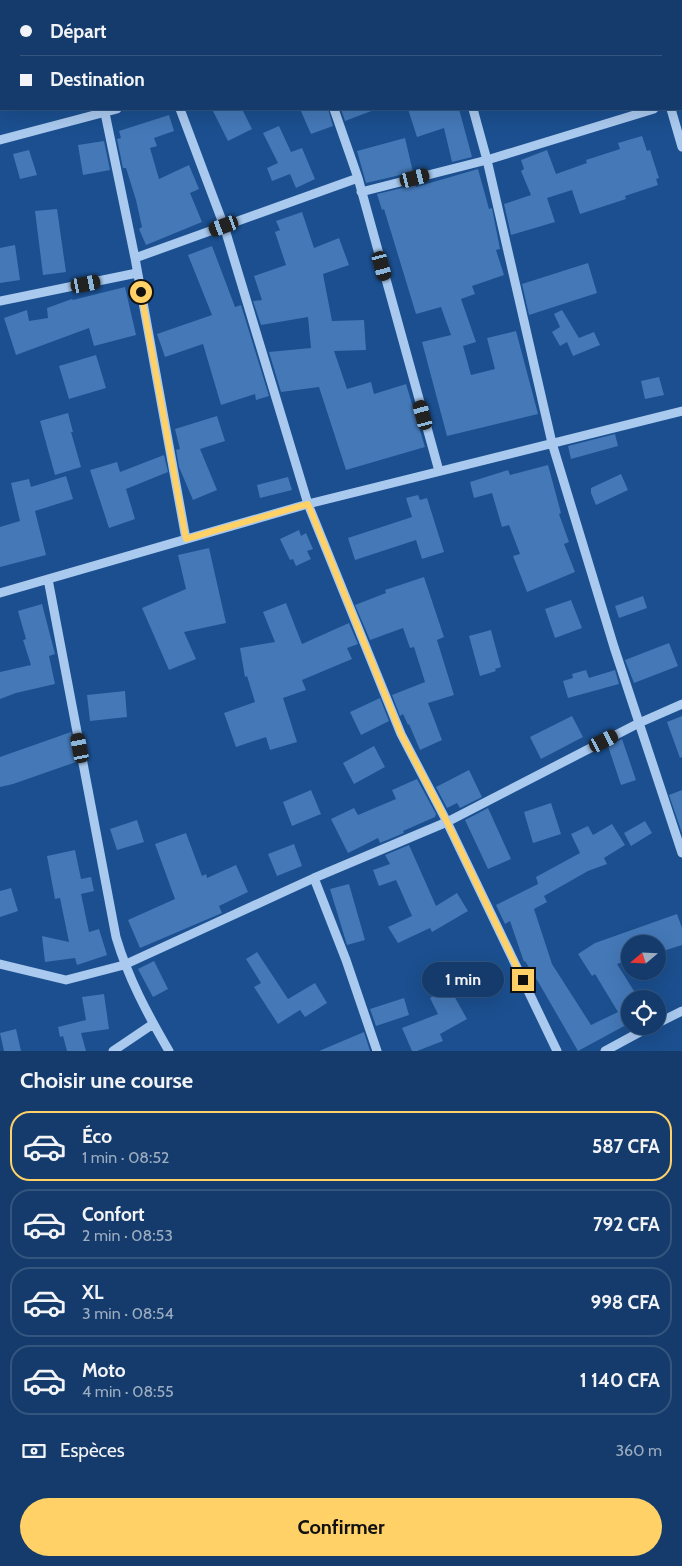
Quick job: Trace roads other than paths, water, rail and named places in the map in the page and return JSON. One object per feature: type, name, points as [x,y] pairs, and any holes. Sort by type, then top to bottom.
[{"type":"street","points":[[0,140],[114,110]]},
{"type":"street","points":[[180,110],[224,226],[308,504],[401,734],[447,822],[557,1051]]},
{"type":"street","points":[[334,110],[358,178],[439,471]]},
{"type":"street","points":[[472,110],[487,160],[552,443],[639,723],[682,853]]},
{"type":"street","points":[[362,192],[487,160],[651,110]]},
{"type":"street","points":[[671,110],[682,147]]},
{"type":"street","points":[[105,113],[138,273],[186,539]]},
{"type":"street","points":[[135,258],[358,178]]},
{"type":"street","points":[[0,301],[138,273]]},
{"type":"street","points":[[0,593],[308,504],[682,410]]},
{"type":"street","points":[[48,579],[116,937],[124,965],[153,1024],[169,1051]]},
{"type":"street","points":[[0,964],[66,980],[124,965],[314,878],[447,822],[639,723],[682,704]]},
{"type":"street","points":[[314,878],[346,960],[377,1051]]},
{"type":"street","points":[[666,1019],[682,1011]]},
{"type":"street","points":[[113,1051],[153,1024]]},
{"type":"street","points":[[605,1051],[634,1035]]}]
